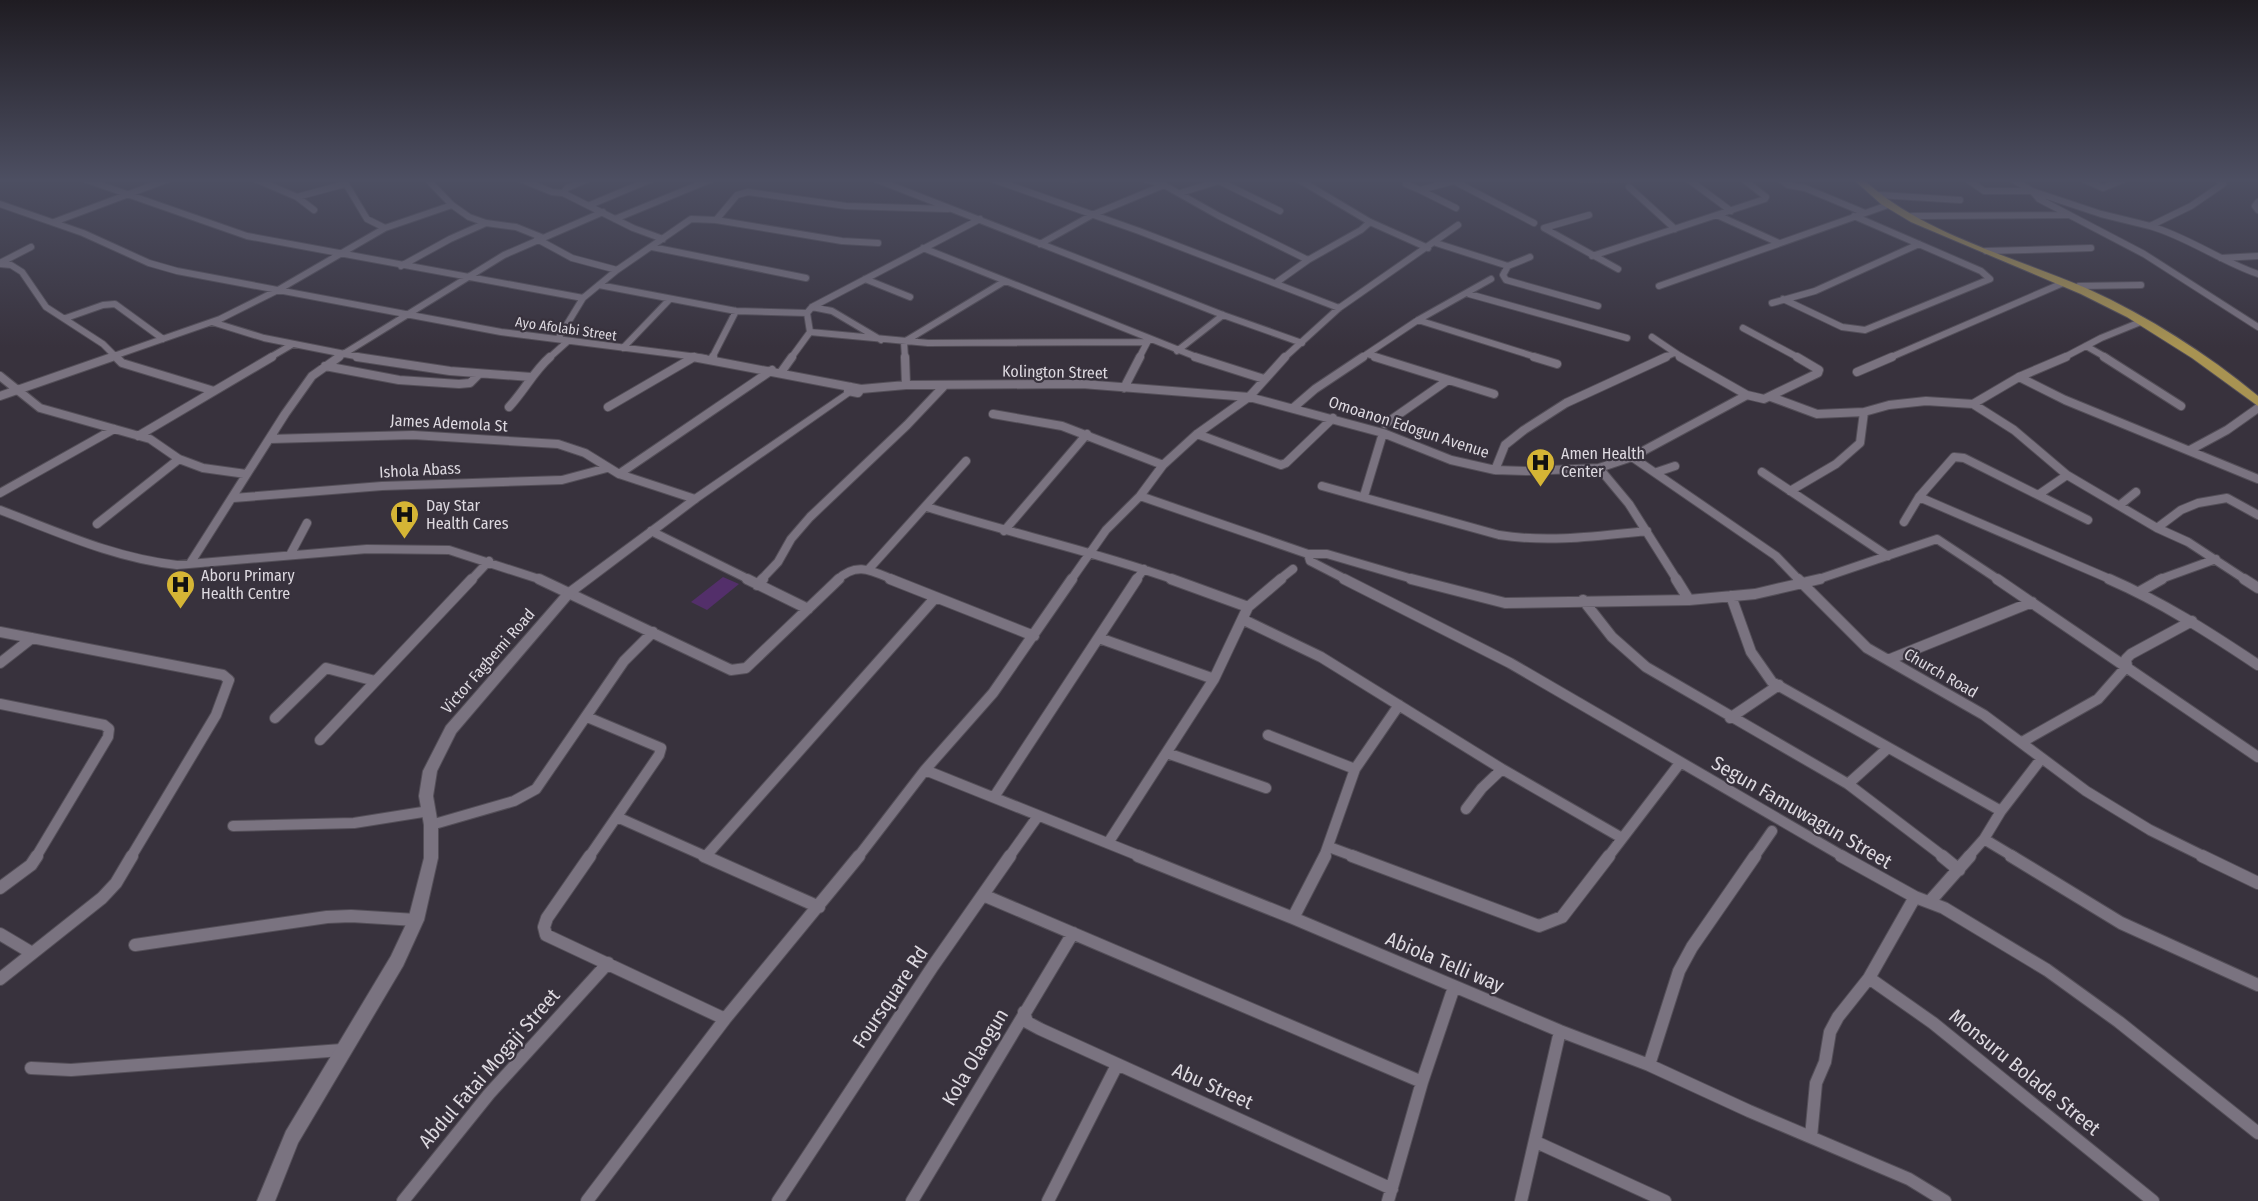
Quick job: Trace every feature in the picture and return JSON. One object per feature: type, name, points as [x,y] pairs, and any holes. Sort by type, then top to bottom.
[{"type":"main road","points":[[1950,235],[2079,286],[2130,310],[2176,335],[2258,395]]},
{"type":"main road","points":[[1955,235],[2143,321],[2210,363],[2258,402]]},
{"type":"street","name":"Ayo Afolabi Street","points":[[88,235],[149,263],[278,290],[501,332],[712,359],[782,371],[853,390]]},
{"type":"street","points":[[244,235],[583,298]]},
{"type":"street","points":[[0,396],[212,322],[278,290],[373,235]]},
{"type":"street","points":[[401,266],[462,235]]},
{"type":"street","points":[[533,235],[572,258],[617,270]]},
{"type":"street","points":[[191,562],[307,381],[325,366],[406,314],[546,235]]},
{"type":"street","points":[[654,235],[663,239]]},
{"type":"street","points":[[558,339],[583,298],[617,270],[669,235]]},
{"type":"street","points":[[806,235],[842,241],[878,243]]},
{"type":"street","points":[[810,310],[948,235]]},
{"type":"street","points":[[1019,235],[1222,315],[1302,343]]},
{"type":"street","points":[[1040,244],[1056,235]]},
{"type":"street","points":[[1147,235],[1276,282],[1339,308]]},
{"type":"street","points":[[1258,235],[1308,260]]},
{"type":"street","points":[[1276,282],[1308,260],[1353,235]]},
{"type":"street","points":[[1399,235],[1428,248]]},
{"type":"street","points":[[587,1201],[725,1019],[819,907],[926,770],[993,693],[1106,530],[1140,496],[1163,465],[1197,434],[1249,397],[1281,360],[1339,308],[1446,235]]},
{"type":"street","points":[[1556,235],[1618,268]]},
{"type":"street","points":[[1592,256],[1656,235]]},
{"type":"street","points":[[1761,235],[1779,243]]},
{"type":"street","points":[[1659,285],[1801,235]]},
{"type":"street","points":[[1783,298],[1842,327],[1865,330],[1990,279],[1981,271],[1898,235]]},
{"type":"street","points":[[2108,235],[2144,254],[2258,327]]},
{"type":"street","points":[[2178,235],[2235,267],[2258,274]]},
{"type":"street","points":[[1436,243],[1508,266],[1530,257]]},
{"type":"street","points":[[1772,303],[1783,298],[1815,291],[1919,244]]},
{"type":"street","points":[[0,264],[31,247]]},
{"type":"street","points":[[652,248],[806,278]]},
{"type":"street","points":[[923,248],[1110,321],[1147,341],[1264,379]]},
{"type":"street","points":[[1989,250],[2091,248]]},
{"type":"street","points":[[2221,258],[2258,256]]},
{"type":"street","points":[[0,264],[11,266],[22,272],[46,307],[66,318],[116,355],[122,363],[214,391]]},
{"type":"street","points":[[1508,266],[1503,275],[1506,280],[1598,306]]},
{"type":"street","points":[[865,279],[910,297]]},
{"type":"street","points":[[1293,408],[1315,389],[1419,320],[1469,294],[1491,279]]},
{"type":"street","points":[[904,342],[1005,281]]},
{"type":"street","points":[[1857,372],[2063,283]]},
{"type":"street","points":[[599,285],[736,311],[832,311],[881,340]]},
{"type":"street","points":[[2079,286],[2141,285]]},
{"type":"street","points":[[1469,294],[1627,338]]},
{"type":"street","points":[[624,348],[669,300]]},
{"type":"street","points":[[66,318],[103,305],[115,304],[163,339]]},
{"type":"street","points":[[782,371],[810,332],[810,310]]},
{"type":"street","points":[[712,359],[736,311]]},
{"type":"street","points":[[1177,351],[1222,315]]},
{"type":"street","points":[[1419,320],[1557,364]]},
{"type":"street","points":[[1973,404],[2019,378],[2143,321]]},
{"type":"street","points":[[212,322],[225,328],[293,344],[397,365],[478,375],[531,377]]},
{"type":"street","points":[[1652,337],[1674,353],[1747,395],[1760,400],[1818,374],[1819,370],[1743,328]]},
{"type":"street","points":[[810,332],[904,342],[1147,341]]},
{"type":"street","points":[[509,406],[528,386],[531,377],[568,341]]},
{"type":"street","points":[[1124,388],[1147,341]]},
{"type":"street","points":[[904,342],[906,385]]},
{"type":"street","points":[[138,436],[293,344]]},
{"type":"street","points":[[2086,346],[2117,363],[2181,406]]},
{"type":"street","points":[[1495,470],[1505,445],[1524,430],[1566,403],[1674,353]]},
{"type":"street","points":[[1367,354],[1494,394]]},
{"type":"street","points":[[608,407],[694,357]]},
{"type":"street","points":[[325,366],[399,380],[449,383],[470,383],[478,375]]},
{"type":"street","points":[[619,474],[772,370]]},
{"type":"street","points":[[0,376],[40,408],[157,442],[179,459],[203,468],[246,474]]},
{"type":"street","points":[[2019,378],[2074,404],[2258,479]]},
{"type":"street","points":[[1385,424],[1448,380]]},
{"type":"street","name":"Kolington Street","points":[[853,390],[906,385],[1082,384],[1249,397]]},
{"type":"street","points":[[758,585],[778,562],[791,539],[810,517],[907,425],[944,386]]},
{"type":"street","name":"Victor Fagbemi Road","points":[[266,1201],[292,1137],[342,1050],[397,962],[416,920],[429,872],[430,818],[426,796],[430,771],[451,730],[569,593],[694,499],[853,390]]},
{"type":"street","name":"Omoanon Edogun Avenue","points":[[1249,397],[1333,418],[1383,433],[1451,460],[1495,470],[1599,468],[1632,457],[1747,395]]},
{"type":"street","points":[[1771,397],[1817,414],[1830,415],[1864,412],[1889,405],[1926,401],[1973,404],[2014,430],[2067,475],[2157,528],[2216,559],[2258,588]]},
{"type":"street","points":[[2190,450],[2228,430],[2258,408]]},
{"type":"street","points":[[1790,491],[1835,466],[1851,453],[1860,443],[1864,412]]},
{"type":"street","points":[[993,414],[1062,426],[1163,465]]},
{"type":"street","points":[[1197,434],[1281,465],[1286,463],[1333,418]]},
{"type":"street","points":[[0,492],[114,429]]},
{"type":"street","points":[[1364,496],[1383,433]]},
{"type":"street","points":[[1004,531],[1087,434]]},
{"type":"street","name":"James Ademola St","points":[[270,439],[413,435],[558,444],[585,453],[619,474],[694,499]]},
{"type":"street","points":[[1964,458],[1973,452]]},
{"type":"street","name":"Church Road","points":[[1632,457],[1657,472],[1776,556],[1857,640],[1983,715],[2086,791],[2150,830],[2258,883]]},
{"type":"street","points":[[1904,522],[1919,497],[1954,457],[1964,458],[2088,520]]},
{"type":"street","points":[[97,525],[179,459]]},
{"type":"street","points":[[868,570],[966,461]]},
{"type":"street","points":[[1657,472],[1675,465]]},
{"type":"street","name":"Ishola Abass","points":[[233,498],[382,486],[561,480],[607,468]]},
{"type":"street","points":[[1599,468],[1629,504],[1689,600]]},
{"type":"street","points":[[1762,472],[1888,556]]},
{"type":"street","points":[[2037,495],[2067,475]]},
{"type":"street","points":[[1322,486],[1499,535],[1522,539],[1573,538],[1647,531]]},
{"type":"street","points":[[2120,505],[2136,492]]},
{"type":"street","points":[[1140,496],[1308,554],[1327,554],[1459,593],[1505,603],[1689,600],[1731,596],[1805,584],[1937,539],[2258,757]]},
{"type":"street","points":[[1919,497],[2139,592],[2192,621],[2258,665]]},
{"type":"street","points":[[2157,528],[2181,510],[2198,503],[2227,498],[2258,515]]},
{"type":"street","points":[[927,507],[1004,531],[1144,569],[1248,607]]},
{"type":"street","points":[[0,510],[139,560],[177,565],[191,562],[367,549],[432,549],[464,553],[531,576],[731,670],[746,668],[847,571],[857,568],[868,570],[1034,636]]},
{"type":"street","points":[[290,555],[307,523]]},
{"type":"street","points":[[651,531],[808,609]]},
{"type":"street","name":"Segun Famuwagun Street","points":[[1308,554],[1310,561],[1322,568],[1510,663],[1769,815],[1915,897],[1932,899],[2003,942],[2083,996],[2258,1133]]},
{"type":"street","points":[[2139,592],[2154,582],[2216,559]]},
{"type":"street","points":[[320,740],[489,561]]},
{"type":"street","points":[[994,796],[1144,569]]},
{"type":"street","points":[[1108,843],[1214,679],[1244,620],[1248,607],[1293,569]]},
{"type":"street","points":[[1731,596],[1747,649],[1762,671],[1779,685],[2001,811]]},
{"type":"street","points":[[705,857],[935,598]]},
{"type":"street","points":[[1583,600],[1612,637],[1646,667],[1730,718],[1848,784],[1912,831],[1959,870]]},
{"type":"street","points":[[1888,660],[2032,602]]},
{"type":"street","points":[[1244,620],[1321,657],[1502,769],[1622,838]]},
{"type":"street","points":[[2022,742],[2098,699],[2127,666],[2126,659],[2131,654],[2192,621]]},
{"type":"street","points":[[0,632],[181,666],[223,675],[229,680],[216,716],[116,883],[102,898],[0,979]]},
{"type":"street","points":[[233,826],[354,823],[430,818],[514,801],[536,789],[624,661],[653,632]]},
{"type":"street","points":[[0,663],[32,638]]},
{"type":"street","points":[[1099,638],[1214,679]]},
{"type":"street","points":[[275,718],[326,668],[375,681]]},
{"type":"street","points":[[1730,718],[1779,685]]},
{"type":"street","points":[[0,704],[104,725],[109,729],[108,737],[31,865],[0,888]]},
{"type":"street","points":[[1293,918],[1329,847],[1355,769],[1399,705]]},
{"type":"street","points":[[587,717],[661,748],[660,755],[547,918],[544,927],[546,935],[725,1019]]},
{"type":"street","points":[[1268,735],[1355,769]]},
{"type":"street","points":[[1848,784],[1888,748]]},
{"type":"street","points":[[1167,753],[1266,788]]},
{"type":"street","points":[[1932,899],[1984,839],[2001,811],[2041,759]]},
{"type":"street","points":[[1329,847],[1539,926],[1562,917],[1680,763]]},
{"type":"street","points":[[1466,809],[1482,788],[1502,769]]},
{"type":"street","name":"Abiola Telli way","points":[[926,770],[1293,918],[1560,1031],[1650,1065],[1909,1179],[1945,1201]]},
{"type":"street","name":"Foursquare Rd","points":[[778,1201],[1038,816]]},
{"type":"street","points":[[617,817],[819,907]]},
{"type":"street","points":[[1650,1065],[1679,971],[1692,947],[1772,831]]},
{"type":"street","points":[[1984,839],[2121,922],[2258,985]]},
{"type":"street","points":[[983,895],[1422,1082]]},
{"type":"street","points":[[1811,1137],[1816,1083],[1825,1062],[1830,1032],[1838,1017],[1869,978],[1915,897]]},
{"type":"street","points":[[135,945],[327,917],[351,916],[416,920]]},
{"type":"street","name":"Kola Olaogun","points":[[912,1201],[1073,933]]},
{"type":"street","points":[[0,934],[32,953]]},
{"type":"street","name":"Abdul Fatai Mogaji Street","points":[[403,1201],[489,1094],[608,963]]},
{"type":"street","name":"Monsuru Bolade Street","points":[[1869,978],[1933,1023],[2153,1201]]},
{"type":"street","points":[[1390,1195],[1422,1082],[1454,987]]},
{"type":"street","name":"Abu Street","points":[[1024,1012],[1027,1022],[1390,1195]]},
{"type":"street","points":[[1521,1201],[1560,1031]]},
{"type":"street","points":[[31,1068],[71,1070],[342,1050]]},
{"type":"street","points":[[1048,1201],[1117,1065]]},
{"type":"street","points":[[1536,1142],[1658,1199]]},
{"type":"shaded area","points":[[723,577],[739,584],[707,610],[691,602]]},
{"type":"place","name":"Amen Health Center","points":[[1540,488]]},
{"type":"place","name":"Day Star Health Cares","points":[[405,540]]},
{"type":"place","name":"Aboru Primary Health Centre","points":[[180,610]]}]
